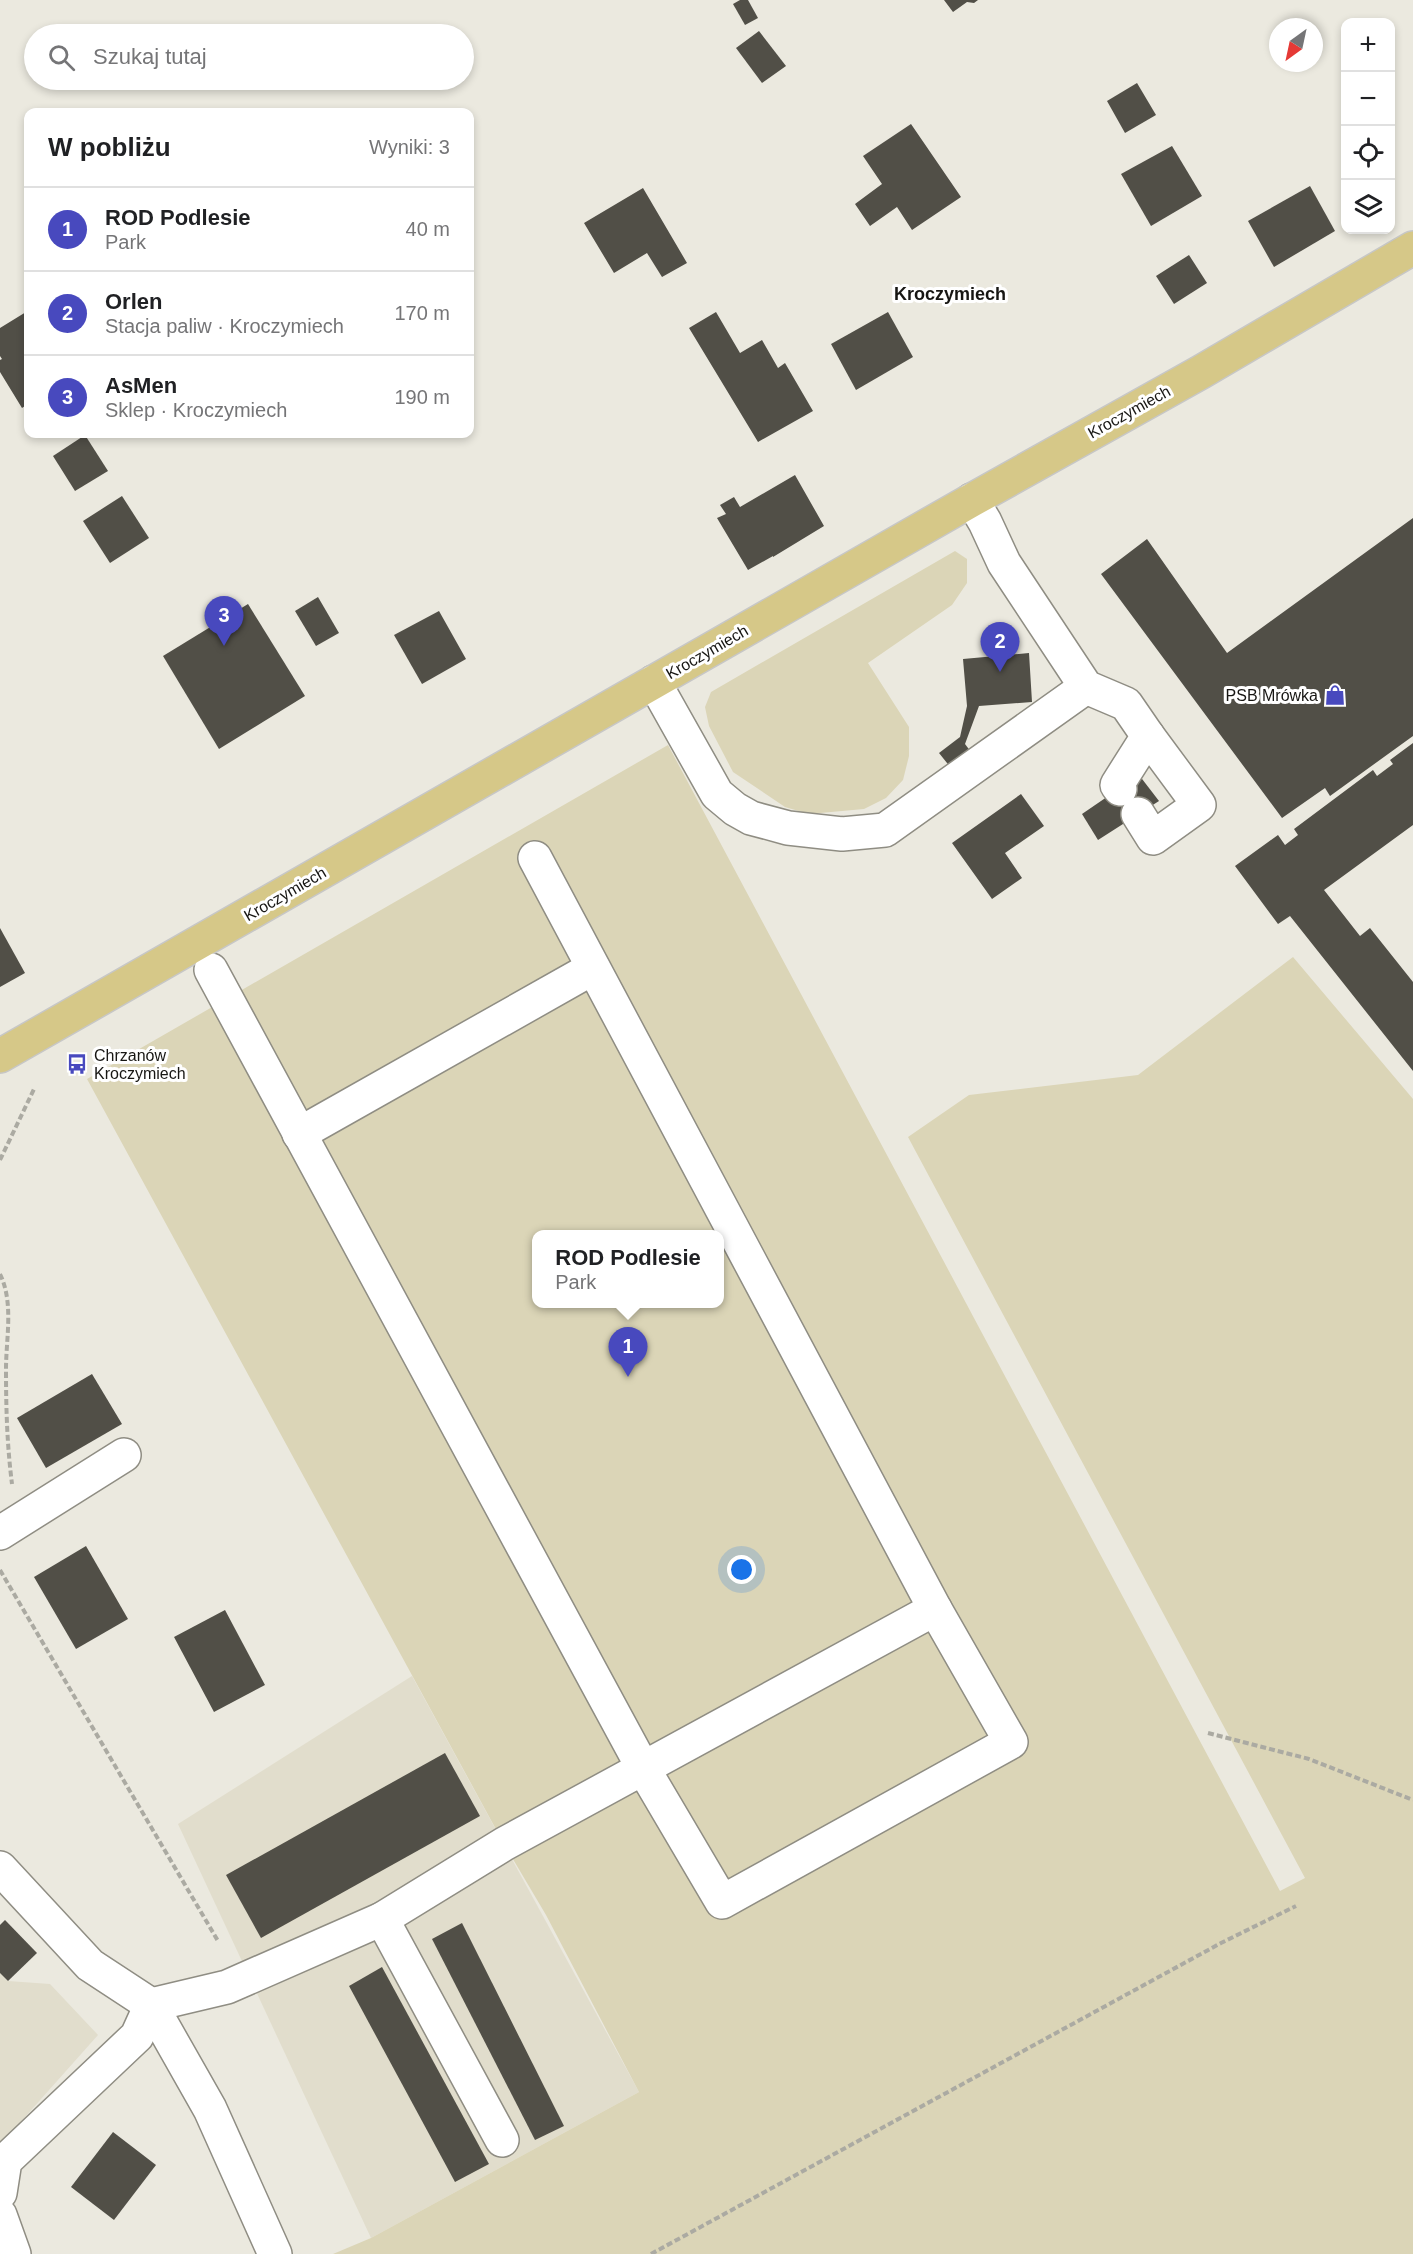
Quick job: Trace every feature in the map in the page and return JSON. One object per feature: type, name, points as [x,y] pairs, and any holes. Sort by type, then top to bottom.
[{"type":"main road","name":"Kroczymiech","points":[[0,1056],[1200,372],[1413,248]]},
{"type":"street","points":[[972,500],[1004,563],[1086,687],[1126,704],[1199,805],[1153,838],[1117,785],[1148,736]]},
{"type":"street","points":[[654,682],[717,794],[735,809],[751,818],[788,828],[842,834],[885,830],[1086,687]]},
{"type":"street","points":[[211,970],[643,1768],[722,1902],[1011,1742],[935,1609],[535,858]]},
{"type":"street","points":[[299,1134],[593,968]]},
{"type":"street","points":[[8,1528],[124,1455]]},
{"type":"street","points":[[151,2005],[227,1987],[382,1919],[504,1844],[935,1609]]},
{"type":"street","points":[[0,1868],[90,1965],[151,2005],[210,2109],[275,2254]]},
{"type":"street","points":[[382,1919],[502,2140]]},
{"type":"street","points":[[0,2193],[5,2161],[137,2036],[151,2005]]},
{"type":"street","points":[[0,2215],[14,2254]]},
{"type":"path","points":[[0,1160],[35,1088]]},
{"type":"path","points":[[0,1274],[10,1310],[6,1336],[8,1528]]},
{"type":"path","points":[[0,1570],[218,1941]]},
{"type":"path","points":[[1208,1733],[1309,1760],[1413,1800]]},
{"type":"path","points":[[651,2254],[1221,1943],[1296,1906]]},
{"type":"shaded area","points":[[955,551],[967,559],[967,583],[952,605],[868,663],[909,727],[909,756],[903,780],[886,798],[864,809],[809,814],[785,807],[733,772],[709,726],[705,707],[711,692]]},
{"type":"shaded area","points":[[668,745],[1280,1891],[1305,1878],[908,1137],[969,1095],[1138,1075],[1293,957],[1413,1099],[1413,2254],[333,2254],[371,2238],[639,2092],[546,1915],[504,1844],[87,1079]]},
{"type":"shaded area","points":[[412,1676],[639,2092],[371,2238],[178,1824]]},
{"type":"shaded area","points":[[0,1973],[8,1981],[50,1984],[98,2035],[0,2145]]},
{"type":"building","points":[[740,0],[748,0],[758,18],[745,25],[733,4]]},
{"type":"building","points":[[944,0],[978,0],[974,3],[967,2],[953,12]]},
{"type":"building","points":[[759,31],[786,66],[762,83],[736,48]]},
{"type":"building","points":[[1137,83],[1156,115],[1125,133],[1107,101]]},
{"type":"building","points":[[911,124],[961,197],[912,230],[897,207],[870,226],[855,204],[882,184],[863,156]]},
{"type":"building","points":[[1172,146],[1202,196],[1151,226],[1121,174]]},
{"type":"building","points":[[1310,186],[1335,231],[1274,267],[1248,221]]},
{"type":"building","points":[[643,188],[687,263],[662,277],[647,253],[614,273],[584,223]]},
{"type":"building","points":[[1189,255],[1207,283],[1174,304],[1156,276]]},
{"type":"building","points":[[716,312],[740,353],[762,340],[778,368],[785,363],[813,411],[758,442],[689,328]]},
{"type":"building","points":[[888,312],[913,357],[856,390],[831,344]]},
{"type":"building","points":[[24,313],[24,407],[22,408],[0,372],[0,360],[2,359],[0,356],[0,328]]},
{"type":"building","points":[[80,438],[87,438],[108,471],[75,491],[53,456]]},
{"type":"building","points":[[795,475],[824,526],[748,570],[717,518],[726,514],[720,505],[734,497],[740,507]]},
{"type":"building","points":[[122,496],[149,538],[110,563],[83,521]]},
{"type":"building","name":"PSB Mrówka","points":[[1413,518],[1413,736],[1330,796],[1325,788],[1282,818],[1101,574],[1147,539],[1227,653]]},
{"type":"building","points":[[318,597],[339,633],[316,646],[295,611]]},
{"type":"building","points":[[248,604],[305,696],[219,749],[163,656]]},
{"type":"building","points":[[439,611],[466,659],[422,684],[394,635]]},
{"type":"building","points":[[1029,653],[1032,702],[979,706],[965,744],[971,752],[951,768],[939,753],[960,737],[967,706],[963,659]]},
{"type":"building","points":[[1413,743],[1413,825],[1324,890],[1360,936],[1370,928],[1413,982],[1413,1071],[1290,916],[1278,924],[1235,866],[1278,835],[1285,845],[1298,835],[1294,829],[1373,770],[1377,776],[1393,764],[1390,760]]},
{"type":"building","points":[[1139,775],[1159,801],[1098,840],[1082,814]]},
{"type":"building","points":[[1021,794],[1044,826],[1005,853],[1022,878],[992,899],[952,843]]},
{"type":"building","points":[[0,928],[25,973],[0,987]]},
{"type":"building","points":[[92,1374],[122,1424],[46,1468],[17,1418]]},
{"type":"building","points":[[86,1546],[128,1619],[76,1649],[34,1577]]},
{"type":"building","points":[[225,1610],[265,1685],[214,1712],[174,1637]]},
{"type":"building","points":[[445,1753],[480,1816],[261,1938],[226,1875]]},
{"type":"building","points":[[5,1920],[37,1953],[8,1981],[0,1973],[0,1925]]},
{"type":"building","points":[[462,1923],[564,2126],[535,2140],[432,1939]]},
{"type":"building","points":[[382,1967],[489,2164],[455,2182],[349,1986]]},
{"type":"building","points":[[113,2132],[156,2165],[114,2220],[71,2187]]},
{"type":"place","name":"AsMen","points":[[224,646]]},
{"type":"place","name":"Orlen","points":[[1000,672]]},
{"type":"place","name":"PSB Mrówka","points":[[1335,695]]},
{"type":"place","name":"Chrzanów Kroczymiech","points":[[77,1064]]},
{"type":"place","name":"ROD Podlesie","points":[[628,1377]]},
{"type":"district","name":"Kroczymiech","points":[[950,294]]}]
